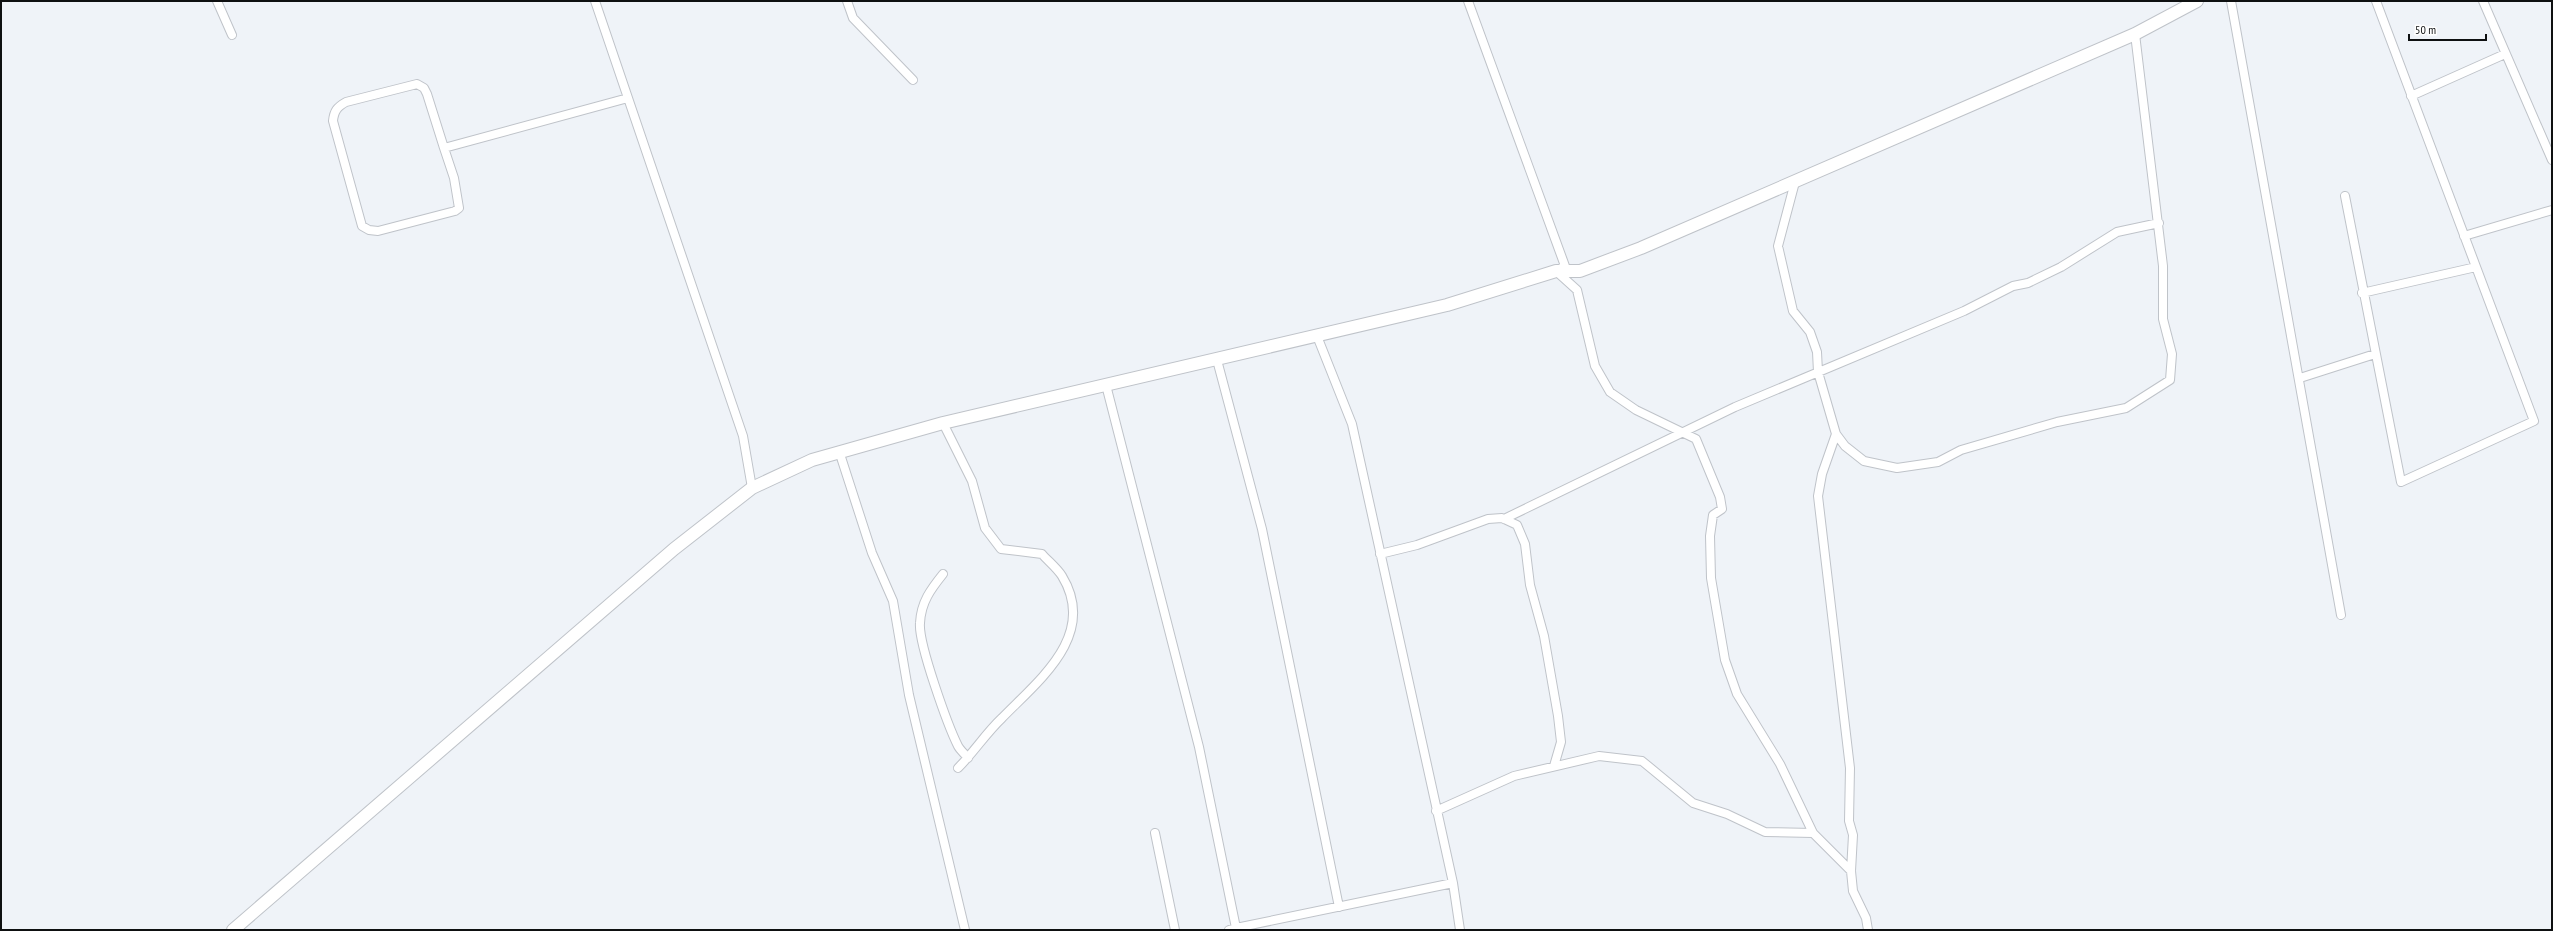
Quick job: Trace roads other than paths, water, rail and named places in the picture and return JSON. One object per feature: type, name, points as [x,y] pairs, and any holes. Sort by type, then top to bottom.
[{"type":"main road","points":[[233,930],[674,548],[752,488],[812,460],[839,451],[943,423],[1447,305],[1556,271],[1580,271],[1641,248],[2136,34],[2197,1]]},
{"type":"street","points":[[217,1],[232,35]]},
{"type":"street","points":[[595,1],[743,436],[752,488]]},
{"type":"street","points":[[847,1],[853,18],[913,80]]},
{"type":"street","points":[[1468,1],[1565,266],[1556,271],[1577,290],[1595,366],[1610,392],[1636,410],[1680,433],[1696,439],[1720,497],[1722,508],[1713,515],[1710,536],[1711,578],[1725,660],[1737,694],[1780,764],[1813,833],[1852,871]]},
{"type":"street","points":[[2231,1],[2300,378],[2341,615]]},
{"type":"street","points":[[2345,196],[2362,293],[2401,482],[2534,421],[2376,1]]},
{"type":"street","points":[[2483,1],[2552,160]]},
{"type":"street","points":[[1794,182],[1778,246],[1793,311],[1810,332],[1817,352],[1818,372],[1836,434],[1845,446],[1864,461],[1897,468],[1938,462],[1961,450],[2057,422],[2126,408],[2146,397],[2170,380],[2172,366],[2172,354],[2164,320],[2163,266],[2159,223],[2136,34]]},
{"type":"street","points":[[2411,96],[2505,54]]},
{"type":"street","points":[[417,84],[424,88],[427,94],[444,148],[454,178],[459,208],[455,212],[378,232],[369,230],[362,226],[333,121],[334,114],[338,106],[346,102],[417,84]]},
{"type":"street","points":[[444,148],[628,98]]},
{"type":"street","points":[[2544,142],[2552,139]]},
{"type":"street","points":[[2464,236],[2552,210]]},
{"type":"street","points":[[1504,519],[1680,433],[1818,372],[1964,311],[2013,286],[2028,283],[2061,267],[2117,232],[2159,223]]},
{"type":"street","points":[[2362,293],[2476,267]]},
{"type":"street","points":[[1317,336],[1352,424],[1453,883],[1460,930]]},
{"type":"street","points":[[2300,378],[2374,354]]},
{"type":"street","points":[[1217,360],[1262,529],[1339,907]]},
{"type":"street","points":[[1106,385],[1199,747],[1232,929],[1453,883]]},
{"type":"street","points":[[943,423],[972,481],[985,528],[1001,549],[1042,554],[1062,576],[1075,611],[1070,635],[1053,667],[1001,719],[958,768]]},
{"type":"street","points":[[1836,434],[1822,474],[1818,496],[1850,768],[1849,821],[1853,835],[1854,853],[1852,871],[1854,891],[1866,918],[1868,930]]},
{"type":"street","points":[[839,451],[872,553],[893,601],[909,694],[965,930]]},
{"type":"street","points":[[1380,554],[1417,545],[1488,519],[1504,519],[1517,525],[1525,544],[1530,585],[1544,636],[1561,742],[1554,766]]},
{"type":"street","points":[[943,574],[926,595],[919,623],[925,652],[947,722],[959,748],[968,758]]},
{"type":"street","points":[[1436,811],[1514,776],[1599,756],[1642,761],[1694,802],[1727,814],[1764,832],[1813,833]]},
{"type":"street","points":[[1155,833],[1175,930]]}]
